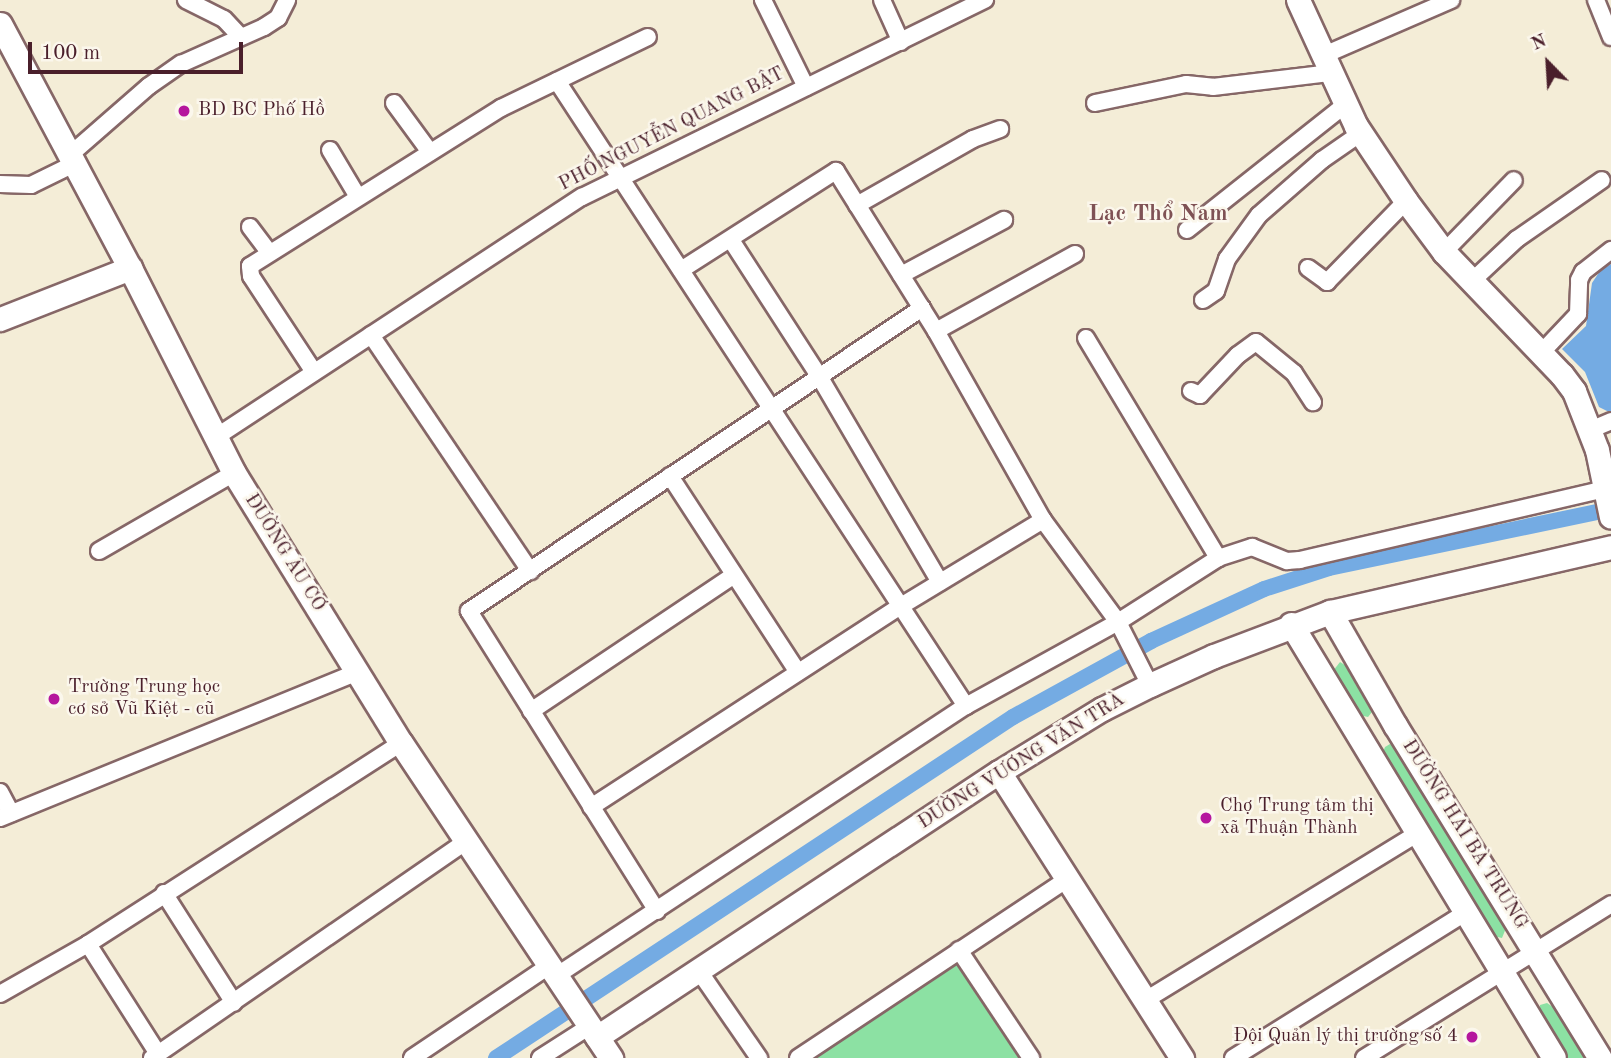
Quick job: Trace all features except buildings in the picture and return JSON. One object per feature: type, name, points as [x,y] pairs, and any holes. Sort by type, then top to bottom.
[{"type":"main road","points":[[1298,0],[1361,133],[1406,201],[1444,252],[1541,354],[1601,425],[1605,489],[1611,517]]},
{"type":"main road","name":"ĐƯỜNG ÂU CƠ","points":[[0,24],[130,268],[234,473],[401,743],[611,1058]]},
{"type":"main road","points":[[0,319],[130,268]]},
{"type":"main road","name":"ĐƯỜNG VƯƠNG VĂN TRÀ","points":[[594,1031],[699,971],[999,772],[1102,709],[1145,677],[1330,612],[1611,547]]},
{"type":"main road","name":"ĐƯỜNG HAI BÀ TRƯNG","points":[[1330,612],[1395,725],[1536,950],[1600,1058]]},
{"type":"main road","name":"ĐƯỜNG HAI BÀ TRƯNG","points":[[1292,624],[1416,834],[1554,1058]]},
{"type":"main road","points":[[1362,744],[1395,725]]},
{"type":"main road","points":[[999,772],[1182,1058]]},
{"type":"street","points":[[186,0],[224,19],[240,36]]},
{"type":"street","points":[[0,184],[31,186],[73,159],[131,100],[181,64],[278,18],[287,0]]},
{"type":"street","points":[[763,0],[806,87]]},
{"type":"street","points":[[882,0],[901,42]]},
{"type":"street","name":"PHỐ NGUYỄN QUANG BẬT","points":[[216,437],[582,197],[985,0]]},
{"type":"street","points":[[1095,103],[1186,84],[1213,87],[1327,65],[1451,0]]},
{"type":"street","points":[[1596,0],[1611,37]]},
{"type":"street","points":[[314,372],[251,275],[250,266],[501,108],[648,37]]},
{"type":"street","points":[[557,81],[966,706]]},
{"type":"street","points":[[394,103],[430,152]]},
{"type":"street","points":[[1187,230],[1346,104]]},
{"type":"street","points":[[857,205],[973,139],[1000,129]]},
{"type":"street","points":[[1203,300],[1216,290],[1227,259],[1259,215],[1322,160],[1361,133]]},
{"type":"street","points":[[330,149],[358,197]]},
{"type":"street","points":[[681,270],[836,170],[936,331],[1043,520],[1118,622],[1145,677]]},
{"type":"street","points":[[1444,252],[1514,180]]},
{"type":"street","points":[[1471,282],[1517,239],[1602,180]]},
{"type":"street","points":[[1308,268],[1327,282],[1406,201]]},
{"type":"street","points":[[901,275],[1004,220]]},
{"type":"street","points":[[250,227],[269,252]]},
{"type":"street","points":[[731,240],[819,376],[940,582]]},
{"type":"street","points":[[1541,354],[1578,314],[1579,280],[1583,272],[1611,250]]},
{"type":"street","points":[[936,331],[1075,254]]},
{"type":"street","points":[[657,911],[469,611],[922,308]]},
{"type":"street","points":[[371,335],[530,571]]},
{"type":"street","points":[[1086,338],[1218,558]]},
{"type":"street","points":[[1191,391],[1200,395],[1238,355],[1256,342],[1294,373],[1313,402]]},
{"type":"street","points":[[99,551],[234,473]]},
{"type":"street","points":[[670,476],[798,673]]},
{"type":"street","points":[[412,1058],[556,976],[966,706],[1118,622],[1218,558],[1252,547],[1287,561],[1300,560],[1605,489]]},
{"type":"street","points":[[591,807],[901,606],[1043,520]]},
{"type":"street","points":[[531,711],[734,575]]},
{"type":"street","points":[[0,792],[6,816],[358,673]]},
{"type":"street","points":[[0,994],[88,944],[401,743]]},
{"type":"street","points":[[1144,1001],[1416,834]]},
{"type":"street","points":[[88,944],[155,1056],[466,841]]},
{"type":"street","points":[[798,1058],[1066,880]]},
{"type":"street","points":[[164,893],[234,1003]]},
{"type":"street","points":[[1364,1058],[1611,904]]},
{"type":"street","points":[[1233,1058],[1465,913]]},
{"type":"street","points":[[959,950],[1031,1058]]},
{"type":"street","points":[[699,971],[759,1058]]},
{"type":"street","points":[[540,1058],[594,1031]]},
{"type":"green space","points":[[1340,662],[1348,667],[1369,706],[1372,712],[1368,717],[1359,715],[1333,671]]},
{"type":"green space","points":[[1390,744],[1396,747],[1506,928],[1502,938],[1493,936],[1383,752]]},
{"type":"green space","points":[[956,961],[1020,1058],[814,1058]]},
{"type":"green space","points":[[1547,1003],[1553,1007],[1584,1058],[1567,1058],[1540,1012],[1540,1005]]},
{"type":"water","points":[[1611,264],[1609,412],[1599,407],[1585,372],[1562,349],[1586,326],[1592,283],[1600,271]]},
{"type":"waterway","points":[[496,1058],[1013,717],[1151,641],[1264,589],[1329,568],[1611,509]]},
{"type":"place","name":"BD BC Phố Hồ","points":[[184,111]]},
{"type":"place","name":"Trường Trung học cơ sở Vũ Kiệt - cũ","points":[[54,699]]},
{"type":"place","name":"Chợ Trung tâm thị xã Thuận Thành","points":[[1206,818]]},
{"type":"place","name":"Đội Quản lý thị trường số 4","points":[[1472,1037]]},
{"type":"district","name":"Lạc Thổ Nam","points":[[1158,214]]}]
